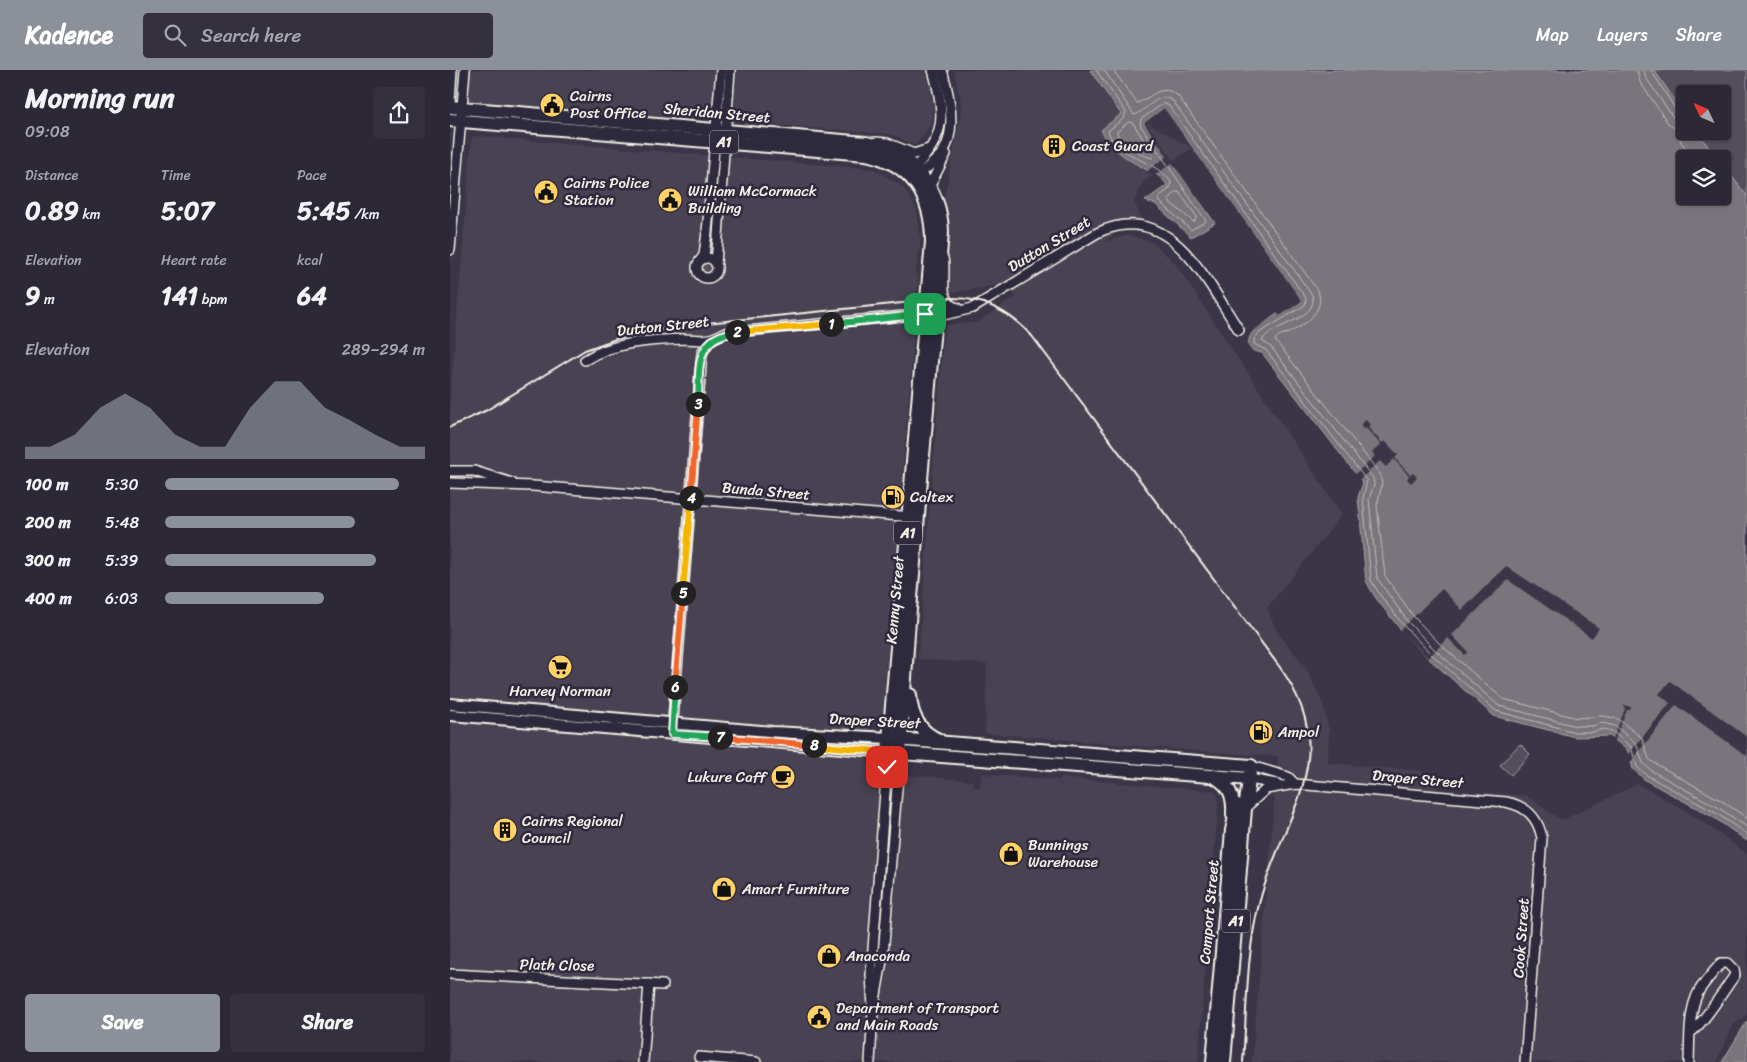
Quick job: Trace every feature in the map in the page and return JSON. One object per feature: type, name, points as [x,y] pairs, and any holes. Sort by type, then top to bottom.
[{"type":"highway","name":"Sheridan Street","points":[[456,114],[722,136],[866,143],[895,153],[915,173]]},
{"type":"highway","name":"Sheridan Street","points":[[722,136],[866,154],[915,173]]},
{"type":"highway","name":"Kenny Street","points":[[894,752],[932,314],[941,253],[940,214],[930,187],[915,173]]},
{"type":"highway","name":"Kenny Street","points":[[915,173],[925,197],[931,219],[932,314]]},
{"type":"highway","name":"Kenny Street","points":[[895,739],[908,633],[914,517]]},
{"type":"highway","points":[[908,633],[912,715],[921,729],[943,742]]},
{"type":"highway","name":"Draper Street","points":[[895,739],[943,742],[1247,773]]},
{"type":"highway","name":"Draper Street","points":[[894,752],[1213,776],[1247,773]]},
{"type":"highway","name":"Comport Street","points":[[1224,1062],[1247,773]]},
{"type":"highway","name":"Comport Street","points":[[1213,1062],[1232,830],[1247,773]]},
{"type":"highway","points":[[1213,776],[1228,787],[1233,798],[1232,830]]},
{"type":"main road","name":"Draper Street","points":[[450,704],[894,752]]},
{"type":"main road","name":"Draper Street","points":[[450,715],[895,739]]},
{"type":"street","points":[[450,102],[452,70]]},
{"type":"street","points":[[450,250],[456,114],[465,70]]},
{"type":"street","points":[[721,70],[722,136],[716,274],[707,278],[701,276],[697,270],[706,241],[722,136],[730,70]]},
{"type":"street","points":[[915,173],[934,145],[939,133],[940,111],[933,70]]},
{"type":"street","points":[[940,111],[945,101],[941,70]]},
{"type":"street","points":[[930,187],[951,144],[950,119],[941,70]]},
{"type":"street","points":[[926,156],[940,142],[945,124],[950,119]]},
{"type":"street","points":[[915,173],[943,151],[948,139],[950,119]]},
{"type":"street","points":[[866,143],[885,142],[914,154],[926,151],[934,145]]},
{"type":"street","name":"Dutton Street","points":[[586,360],[606,349],[634,343],[684,339],[710,340],[724,333],[966,311],[1097,233],[1116,225],[1135,224],[1155,229],[1182,249],[1239,330]]},
{"type":"street","points":[[706,241],[712,239],[718,232]]},
{"type":"street","points":[[941,253],[945,267],[945,296],[950,305],[958,308]]},
{"type":"street","points":[[700,261],[709,258],[716,264]]},
{"type":"street","name":"Dutton Street","points":[[932,314],[980,304]]},
{"type":"street","points":[[672,728],[702,353],[710,340]]},
{"type":"street","name":"Bunda Street","points":[[450,470],[474,472],[522,486]]},
{"type":"street","name":"Bunda Street","points":[[450,483],[691,498],[914,517]]},
{"type":"street","name":"Kenny Street","points":[[870,1062],[874,1012],[871,975],[894,752]]},
{"type":"street","name":"Draper Street","points":[[1247,773],[1288,778],[1295,784]]},
{"type":"street","name":"Draper Street","points":[[1247,773],[1283,786]]},
{"type":"street","name":"Draper Street","points":[[1245,808],[1266,789],[1295,784],[1506,802],[1523,808],[1534,817]]},
{"type":"street","name":"Cook Street","points":[[1525,1062],[1542,838],[1534,817]]},
{"type":"street","points":[[1689,1062],[1691,1032],[1694,1005],[1699,992],[1720,963],[1727,963],[1734,970],[1735,975],[1703,1017],[1701,1026],[1691,1032]]},
{"type":"street","name":"Plath Close","points":[[450,974],[663,985]]},
{"type":"street","points":[[643,1062],[649,984]]},
{"type":"street","points":[[699,1058],[756,1062]]},
{"type":"shaded area","points":[[450,70],[925,70],[932,92],[933,107],[931,122],[926,132],[915,145],[891,134],[450,100]]},
{"type":"shaded area","points":[[954,70],[1098,70],[1127,111],[1192,148],[1143,182],[1134,202],[1141,218],[1103,242],[1129,235],[1153,243],[1174,262],[1342,515],[1267,608],[1277,632],[1305,666],[1323,704],[1329,729],[1328,763],[1422,771],[1439,790],[1527,796],[1559,819],[1564,819],[1638,784],[1698,818],[1747,854],[1747,1015],[1733,1025],[1716,1062],[1252,1062],[1278,756],[985,733],[987,664],[918,659],[944,329],[946,325],[978,322],[1017,296],[998,285],[951,293],[944,199],[962,107]]},
{"type":"shaded area","points":[[1654,70],[1747,70],[1747,196],[1731,175],[1731,150],[1711,150],[1703,140],[1731,140],[1731,85],[1676,85],[1676,102]]},
{"type":"shaded area","points":[[472,136],[874,169],[903,187],[917,210],[921,240],[916,272],[913,272],[918,275],[918,284],[882,721],[879,724],[871,724],[867,761],[876,772],[973,781],[973,787],[980,787],[981,774],[1060,780],[1061,778],[1214,791],[1218,796],[1218,809],[1198,1062],[450,1062],[450,402]]},
{"type":"shaded area","points":[[707,262],[713,268],[707,274],[701,268]]},
{"type":"shaded area","points":[[1520,744],[1530,754],[1511,775],[1500,765]]},
{"type":"water","points":[[1090,70],[1654,70],[1676,102],[1676,140],[1703,140],[1711,150],[1676,150],[1676,205],[1731,205],[1731,175],[1747,196],[1747,841],[1713,817],[1645,780],[1633,769],[1628,751],[1610,736],[1575,737],[1494,716],[1428,658],[1400,629],[1375,597],[1366,581],[1358,497],[1363,483],[1262,353],[1254,351],[1249,347],[1250,336],[1258,327],[1278,313],[1280,316],[1302,301],[1164,108],[1144,123],[1215,223],[1191,237],[1155,204],[1145,201],[1167,185],[1157,175],[1121,154],[1104,136],[1101,130],[1121,114]]},
{"type":"water","points":[[1747,1021],[1747,1062],[1722,1062]]},
{"type":"pier","points":[[1164,108],[1302,301],[1280,316],[1277,313],[1256,329],[1255,327],[1276,311],[1281,313],[1299,300],[1164,111],[1147,123],[1217,221],[1217,224],[1172,163],[1154,176],[1146,172],[1167,156],[1144,123]]},
{"type":"pier","points":[[1366,420],[1370,425],[1368,427],[1382,443],[1385,441],[1398,455],[1395,458],[1410,475],[1413,473],[1417,477],[1411,483],[1407,479],[1409,476],[1394,459],[1386,467],[1380,461],[1358,481],[1354,475],[1375,456],[1372,452],[1381,445],[1366,428],[1364,430],[1360,425]]},
{"type":"pier","points":[[1506,566],[1599,628],[1592,638],[1508,580],[1452,635],[1468,652],[1465,655],[1448,638],[1428,658],[1400,630],[1442,589],[1462,610]]},
{"type":"pier","points":[[1670,681],[1747,737],[1747,756],[1676,705],[1629,764],[1627,756],[1670,703],[1659,694]]},
{"type":"pier","points":[[1624,705],[1631,707],[1630,710],[1627,710],[1614,742],[1612,741],[1625,709]]},
{"type":"railway","points":[[450,427],[487,410],[585,350],[616,339],[678,326],[951,298],[974,300],[996,308],[1015,320],[1032,336],[1279,666],[1298,699],[1307,729],[1308,758],[1303,785],[1269,871],[1259,904],[1249,963],[1243,1062]]},
{"type":"place","name":"Cairns Post Office","points":[[552,105]]},
{"type":"place","name":"Coast Guard","points":[[1054,146]]},
{"type":"place","name":"Cairns Police Station","points":[[546,192]]},
{"type":"place","name":"William McCormack Building","points":[[670,200]]},
{"type":"place","name":"Caltex","points":[[893,497]]},
{"type":"place","name":"Harvey Norman","points":[[560,667]]},
{"type":"place","name":"Ampol","points":[[1261,732]]},
{"type":"place","name":"Lukure Caff","points":[[783,777]]},
{"type":"place","name":"Cairns Regional Council","points":[[505,830]]},
{"type":"place","name":"Bunnings Warehouse","points":[[1011,854]]},
{"type":"place","name":"Amart Furniture","points":[[724,889]]},
{"type":"place","name":"Anaconda","points":[[829,956]]},
{"type":"place","name":"Department of Transport and Main Roads","points":[[819,1017]]},
{"type":"route","points":[[887,767],[888,752],[672,734],[702,353],[710,340],[724,333],[925,314]]}]
